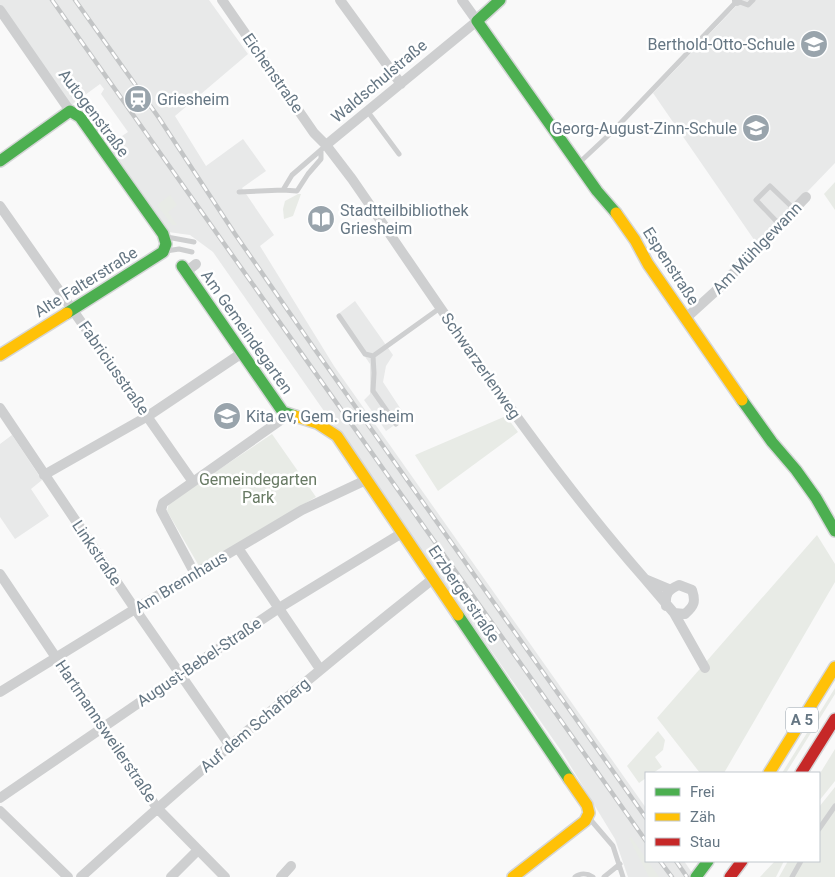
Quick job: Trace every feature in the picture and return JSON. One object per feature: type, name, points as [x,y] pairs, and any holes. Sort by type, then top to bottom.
[{"type":"main road","name":"Waldschulstraße","points":[[477,21],[500,0]]},
{"type":"main road","name":"Espenstraße","points":[[477,21],[597,191],[622,220],[648,264],[772,442],[796,470],[816,498],[835,531]]},
{"type":"main road","points":[[0,161],[70,111]]},
{"type":"main road","name":"Autogenstraße","points":[[70,111],[80,117],[163,234]]},
{"type":"main road","points":[[163,234],[166,244],[163,252]]},
{"type":"main road","name":"Alte Falterstraße","points":[[0,356],[163,252]]},
{"type":"main road","name":"Am Gemeindegarten","points":[[184,269],[280,408],[288,415]]},
{"type":"main road","name":"Erzbergerstraße","points":[[288,415],[317,423],[336,436],[587,805],[589,809],[588,817]]},
{"type":"main road","name":"A 5","points":[[770,772],[835,667]]},
{"type":"main road","name":"A 5","points":[[802,772],[835,719]]},
{"type":"main road","points":[[513,877],[588,817]]},
{"type":"main road","points":[[698,874],[707,862]]},
{"type":"main road","points":[[730,877],[741,862]]},
{"type":"street","name":"Eichenstraße","points":[[222,0],[324,147]]},
{"type":"street","points":[[340,0],[401,84]]},
{"type":"street","points":[[462,0],[477,21]]},
{"type":"street","name":"Autogenstraße","points":[[0,10],[70,111]]},
{"type":"street","name":"Waldschulstraße","points":[[324,147],[477,21]]},
{"type":"street","name":"Schwarzerlenweg","points":[[324,147],[441,307],[519,420],[600,527],[670,609],[705,668]]},
{"type":"street","name":"Am Mühlgewann","points":[[686,318],[719,288],[806,197]]},
{"type":"street","name":"Fabriciusstraße","points":[[0,206],[193,482]]},
{"type":"street","name":"Am Gemeindegarten","points":[[184,269],[196,264]]},
{"type":"street","points":[[44,475],[148,416],[242,353]]},
{"type":"street","name":"Linkstraße","points":[[0,408],[230,746]]},
{"type":"street","name":"Am Gemeindegarten","points":[[195,574],[161,510],[163,503],[288,415]]},
{"type":"street","name":"Am Brennhaus","points":[[0,692],[302,510],[366,480]]},
{"type":"street","name":"August-Bebel-Straße","points":[[0,798],[279,608],[402,533]]},
{"type":"street","points":[[238,548],[320,669]]},
{"type":"street","name":"Hartmannsweilerstraße","points":[[0,574],[157,808],[225,877]]},
{"type":"street","name":"Auf dem Schafberg","points":[[81,877],[157,808],[320,669],[434,578]]},
{"type":"street","name":"Schwarzerlenweg","points":[[645,579],[669,589],[679,585],[692,590],[695,600],[693,608],[684,614],[670,609]]},
{"type":"street","points":[[669,589],[666,596],[670,609]]},
{"type":"street","points":[[0,811],[68,877]]},
{"type":"street","points":[[171,877],[197,850]]},
{"type":"street","points":[[281,877],[291,866]]},
{"type":"lane","points":[[578,164],[612,132],[737,0],[748,5],[753,0]]},
{"type":"lane","points":[[368,112],[399,154]]},
{"type":"lane","name":"Waldschulstraße","points":[[283,190],[292,174],[324,147]]},
{"type":"lane","points":[[239,192],[297,191],[321,159],[324,147]]},
{"type":"lane","points":[[780,225],[756,200],[770,186],[795,210]]},
{"type":"lane","points":[[163,234],[169,238],[194,242]]},
{"type":"lane","name":"Alte Falterstraße","points":[[163,252],[179,249],[192,252]]},
{"type":"lane","points":[[372,356],[441,307]]},
{"type":"lane","points":[[339,316],[365,354],[372,356]]},
{"type":"lane","points":[[372,356],[374,373],[373,391],[396,424]]},
{"type":"lane","points":[[820,828],[835,806]]},
{"type":"lane","points":[[588,817],[609,839],[616,853],[623,877]]},
{"type":"lane","points":[[792,877],[801,862]]},
{"type":"lane","points":[[604,877],[620,864]]},
{"type":"lane","points":[[575,877],[579,874],[589,874],[593,877]]},
{"type":"shaded area","points":[[0,0],[209,0],[248,54],[175,116],[206,166],[243,139],[266,171],[242,188],[274,235],[260,246],[334,366],[645,807],[645,862],[685,862],[695,877],[628,877],[615,839],[562,752],[213,252],[190,235],[168,232],[107,146],[128,132],[101,94],[104,89],[100,84],[70,106],[0,6]]},
{"type":"shaded area","name":"Georg-August-Zinn-Schule","points":[[742,0],[835,0],[835,163],[757,244],[653,93]]},
{"type":"shaded area","points":[[355,301],[393,355],[386,366],[383,382],[406,417],[386,431],[364,400],[370,394],[370,364],[337,315]]},
{"type":"shaded area","points":[[12,435],[42,480],[31,489],[49,516],[15,539],[0,517],[0,444]]},
{"type":"green space","points":[[835,182],[835,210],[824,194]]},
{"type":"green space","points":[[301,194],[293,216],[284,219],[283,209],[285,201]]},
{"type":"green space","points":[[170,195],[177,205],[168,212],[177,225],[172,225],[157,205]]},
{"type":"green space","points":[[506,416],[518,432],[438,491],[415,455]]},
{"type":"green space","name":"Gemeindegarten Park","points":[[272,434],[316,497],[199,566],[167,511],[169,503]]},
{"type":"green space","points":[[817,535],[835,564],[835,582],[725,772],[699,772],[657,718]]},
{"type":"green space","points":[[835,688],[835,694],[787,772],[783,772]]},
{"type":"green space","points":[[658,731],[665,740],[663,750],[655,757],[662,767],[654,772],[645,772],[645,779],[639,783],[627,766]]},
{"type":"green space","points":[[835,749],[835,781],[820,800],[820,773]]},
{"type":"green space","points":[[835,787],[835,877],[779,877],[787,862],[820,862],[820,806]]},
{"type":"green space","points":[[631,837],[645,857],[645,862],[648,862],[659,877],[649,877],[629,838]]},
{"type":"green space","points":[[774,862],[784,862],[776,877],[760,877]]},
{"type":"railway","points":[[52,0],[645,840]]},
{"type":"railway","points":[[75,0],[159,118],[235,234],[316,351],[645,817]]},
{"type":"railway","points":[[661,862],[672,877]]},
{"type":"railway","points":[[677,862],[687,877]]},
{"type":"traffic: fast","points":[[500,0],[477,21],[597,191],[616,213]]},
{"type":"traffic: fast","points":[[0,161],[70,111],[80,117],[163,234],[166,244],[163,252],[67,313]]},
{"type":"traffic: fast","points":[[182,266],[283,412],[295,416]]},
{"type":"traffic: fast","points":[[742,400],[816,498],[835,531]]},
{"type":"traffic: fast","points":[[458,615],[569,779]]},
{"type":"traffic: fast","points":[[696,877],[707,862]]},
{"type":"traffic: slow","points":[[616,213],[635,240],[648,264],[742,400]]},
{"type":"traffic: slow","points":[[0,355],[67,313]]},
{"type":"traffic: slow","points":[[295,416],[317,423],[337,436],[458,615]]},
{"type":"traffic: slow","points":[[770,772],[835,667]]},
{"type":"traffic: slow","points":[[513,877],[585,821],[589,813],[587,805],[569,779]]},
{"type":"traffic: jam","points":[[802,772],[835,719]]},
{"type":"traffic: jam","points":[[730,877],[741,862]]},
{"type":"place","name":"Berthold-Otto-Schule","points":[[814,44]]},
{"type":"place","name":"Griesheim","points":[[138,99]]},
{"type":"place","name":"Georg-August-Zinn-Schule","points":[[756,128]]},
{"type":"place","name":"Stadtteilbibliothek Griesheim","points":[[321,219]]},
{"type":"place","name":"Kita ev, Gem. Griesheim","points":[[227,416]]}]
